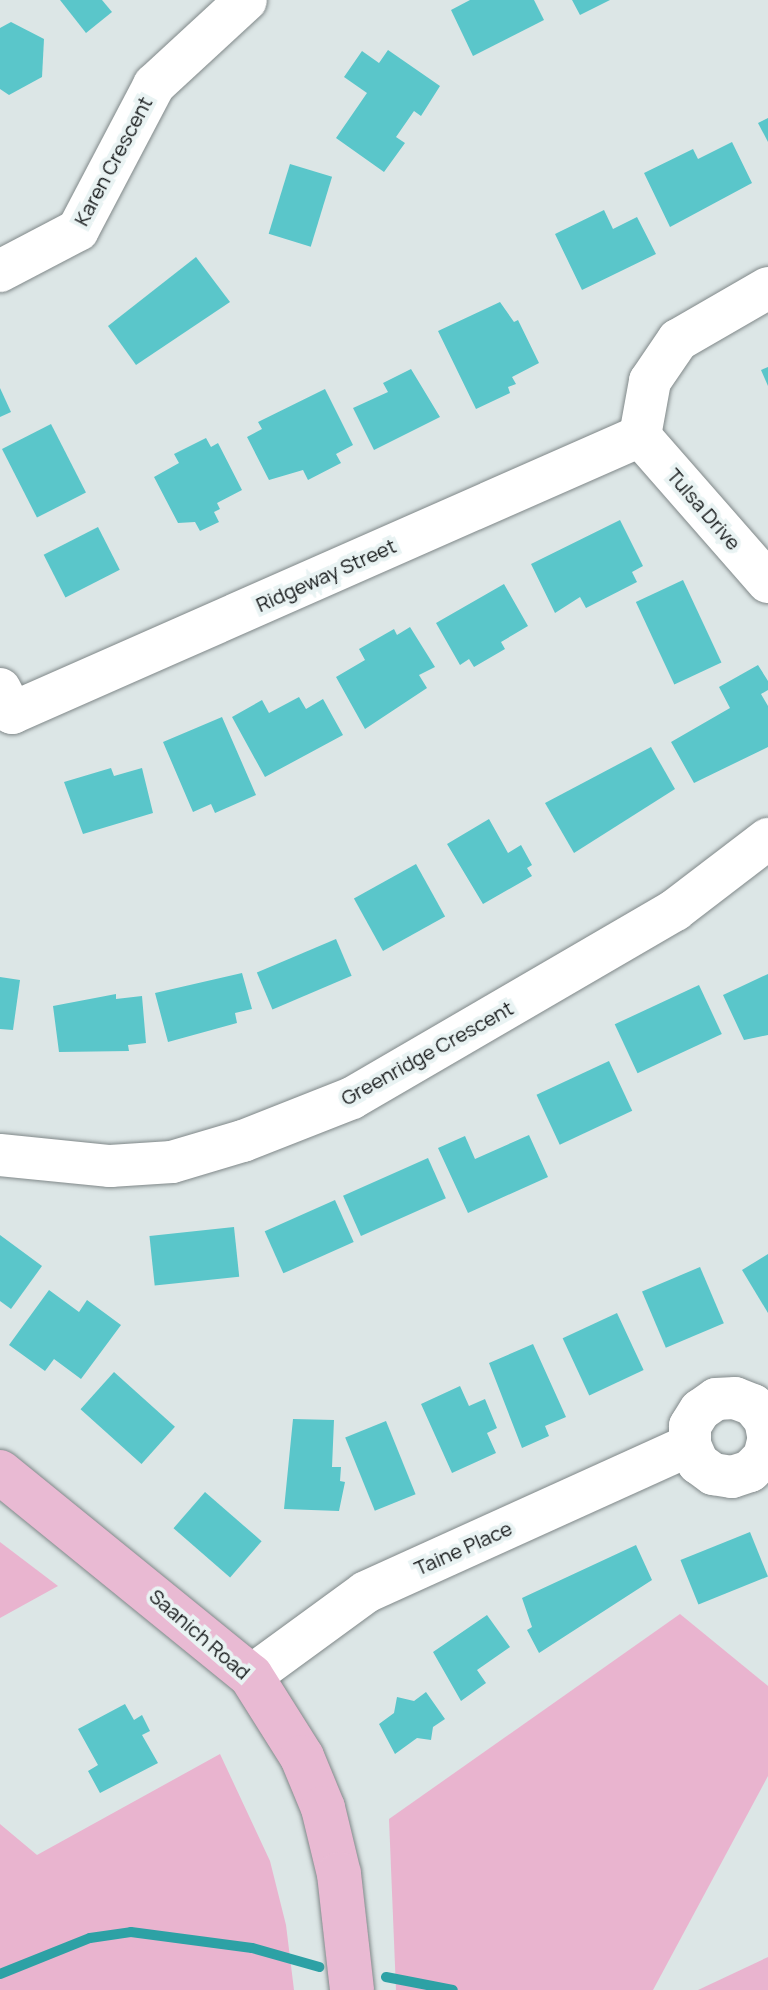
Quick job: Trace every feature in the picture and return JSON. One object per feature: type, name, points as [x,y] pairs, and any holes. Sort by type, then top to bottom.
[{"type":"main road","name":"Saanich Road","points":[[0,1472],[251,1676],[302,1757],[323,1808],[339,1874],[352,1990]]},
{"type":"street","name":"Karen Crescent","points":[[0,271],[78,230],[154,85],[246,0]]},
{"type":"street","points":[[640,436],[650,381],[678,340],[768,288]]},
{"type":"street","name":"Tulsa Drive","points":[[640,436],[768,582]]},
{"type":"street","name":"Ridgeway Street","points":[[6,701],[640,436]]},
{"type":"street","name":"Greenridge Crescent","points":[[0,1155],[110,1166],[172,1162],[243,1141],[352,1098],[675,910],[768,839]]},
{"type":"street","points":[[768,1435],[765,1420],[753,1405],[735,1398],[716,1399],[700,1410],[690,1426],[690,1445],[705,1468],[732,1477],[750,1471],[764,1457],[768,1441]]},
{"type":"street","name":"Taine Place","points":[[251,1676],[366,1592],[690,1445]]},
{"type":"shaded area","points":[[0,1542],[58,1586],[0,1618]]},
{"type":"shaded area","points":[[680,1614],[768,1686],[768,1776],[653,1990],[396,1990],[389,1819]]},
{"type":"shaded area","points":[[220,1754],[270,1861],[286,1925],[294,1990],[0,1990],[0,1824],[37,1855]]},
{"type":"shaded area","points":[[768,1957],[768,1990],[698,1990]]},
{"type":"building","points":[[60,0],[102,0],[112,12],[86,33]]},
{"type":"building","points":[[470,0],[534,0],[544,20],[473,56],[451,10]]},
{"type":"building","points":[[572,0],[610,0],[580,15]]},
{"type":"building","points":[[11,22],[44,39],[42,77],[9,95],[0,89],[0,28]]},
{"type":"building","points":[[388,50],[440,86],[421,116],[414,111],[396,137],[405,143],[384,172],[336,138],[367,93],[344,77],[362,51],[379,63]]},
{"type":"building","points":[[768,118],[768,142],[758,123]]},
{"type":"building","points":[[732,142],[752,183],[670,227],[644,173],[693,149],[698,159]]},
{"type":"building","points":[[290,164],[332,177],[311,247],[269,234]]},
{"type":"building","points":[[604,210],[613,229],[637,217],[656,254],[582,290],[555,234]]},
{"type":"building","points":[[196,257],[230,302],[136,365],[108,326]]},
{"type":"building","points":[[500,302],[514,322],[518,320],[539,363],[512,377],[516,384],[508,387],[510,393],[476,409],[438,331]]},
{"type":"building","points":[[768,367],[768,386],[761,370]]},
{"type":"building","points":[[411,369],[440,417],[374,450],[353,408],[388,392],[383,383]]},
{"type":"building","points":[[0,388],[11,412],[0,417]]},
{"type":"building","points":[[325,389],[353,445],[336,454],[341,463],[308,480],[303,470],[269,480],[247,437],[262,429],[258,422]]},
{"type":"building","points":[[51,424],[86,493],[37,518],[2,449]]},
{"type":"building","points":[[206,438],[211,447],[218,443],[242,490],[217,503],[220,509],[214,512],[219,522],[200,531],[195,522],[178,523],[154,477],[179,463],[174,454]]},
{"type":"building","points":[[620,520],[643,566],[632,572],[637,582],[586,608],[580,597],[555,613],[531,564]]},
{"type":"building","points":[[98,527],[120,570],[65,597],[44,555]]},
{"type":"building","points":[[683,580],[721,662],[674,684],[636,602]]},
{"type":"building","points":[[504,584],[528,626],[501,642],[505,649],[474,667],[469,659],[460,665],[436,623]]},
{"type":"building","points":[[410,627],[435,667],[419,675],[427,688],[365,729],[336,677],[365,660],[359,649],[394,629],[397,635]]},
{"type":"building","points":[[758,665],[768,681],[768,690],[761,694],[768,706],[768,747],[694,783],[671,742],[730,708],[719,687]]},
{"type":"building","points":[[299,697],[306,709],[323,699],[343,735],[265,777],[232,717],[262,700],[269,713]]},
{"type":"building","points":[[222,717],[256,795],[215,813],[211,804],[193,812],[163,742]]},
{"type":"building","points":[[651,747],[675,789],[574,853],[545,803]]},
{"type":"building","points":[[111,768],[114,776],[142,768],[153,813],[83,834],[64,782]]},
{"type":"building","points":[[489,819],[508,853],[521,845],[532,865],[527,868],[532,876],[483,904],[447,844]]},
{"type":"building","points":[[416,864],[445,916],[383,951],[354,898]]},
{"type":"building","points":[[336,939],[352,976],[272,1009],[257,973]]},
{"type":"building","points":[[242,973],[252,1009],[235,1013],[237,1023],[168,1042],[155,993]]},
{"type":"building","points":[[768,974],[768,1035],[744,1040],[723,995]]},
{"type":"building","points":[[0,977],[20,980],[13,1030],[0,1029]]},
{"type":"building","points":[[699,985],[722,1034],[638,1073],[615,1024]]},
{"type":"building","points":[[116,994],[116,999],[142,996],[146,1043],[128,1045],[129,1051],[59,1052],[53,1006]]},
{"type":"building","points":[[609,1061],[632,1111],[560,1145],[536,1095]]},
{"type":"building","points":[[529,1135],[548,1177],[468,1213],[438,1148],[465,1136],[475,1159]]},
{"type":"building","points":[[428,1158],[446,1198],[361,1236],[343,1196]]},
{"type":"building","points":[[335,1200],[354,1242],[283,1273],[265,1231]]},
{"type":"building","points":[[234,1227],[239,1277],[155,1286],[149,1236]]},
{"type":"building","points":[[0,1235],[42,1266],[11,1309],[0,1301]]},
{"type":"building","points":[[768,1254],[768,1313],[742,1270]]},
{"type":"building","points":[[700,1267],[724,1323],[666,1348],[642,1292]]},
{"type":"building","points":[[49,1290],[79,1312],[87,1300],[121,1325],[81,1379],[54,1359],[45,1371],[9,1345]]},
{"type":"building","points":[[617,1313],[644,1370],[589,1395],[563,1338]]},
{"type":"building","points":[[533,1344],[566,1417],[545,1426],[549,1436],[522,1448],[489,1363]]},
{"type":"building","points":[[114,1372],[175,1427],[141,1464],[81,1409]]},
{"type":"building","points":[[460,1386],[469,1406],[485,1399],[497,1428],[487,1433],[496,1453],[452,1473],[421,1404]]},
{"type":"building","points":[[293,1419],[334,1420],[332,1467],[341,1467],[340,1481],[345,1482],[339,1511],[284,1509]]},
{"type":"building","points":[[386,1421],[416,1494],[375,1511],[345,1437]]},
{"type":"building","points":[[205,1492],[262,1541],[230,1577],[174,1528]]},
{"type":"building","points":[[750,1532],[768,1577],[698,1605],[680,1560]]},
{"type":"building","points":[[636,1545],[652,1580],[539,1653],[527,1630],[532,1627],[522,1598]]},
{"type":"building","points":[[487,1615],[510,1647],[477,1670],[486,1683],[461,1701],[433,1652]]},
{"type":"building","points":[[426,1692],[445,1719],[433,1727],[431,1740],[417,1738],[395,1754],[379,1724],[394,1713],[397,1697],[414,1701]]},
{"type":"building","points":[[125,1704],[134,1720],[142,1715],[150,1731],[142,1735],[158,1763],[100,1793],[88,1771],[98,1765],[78,1729]]},
{"type":"waterway","points":[[0,1974],[90,1938],[131,1932],[252,1948],[319,1967]]},
{"type":"waterway","points":[[386,1977],[453,1990]]}]
